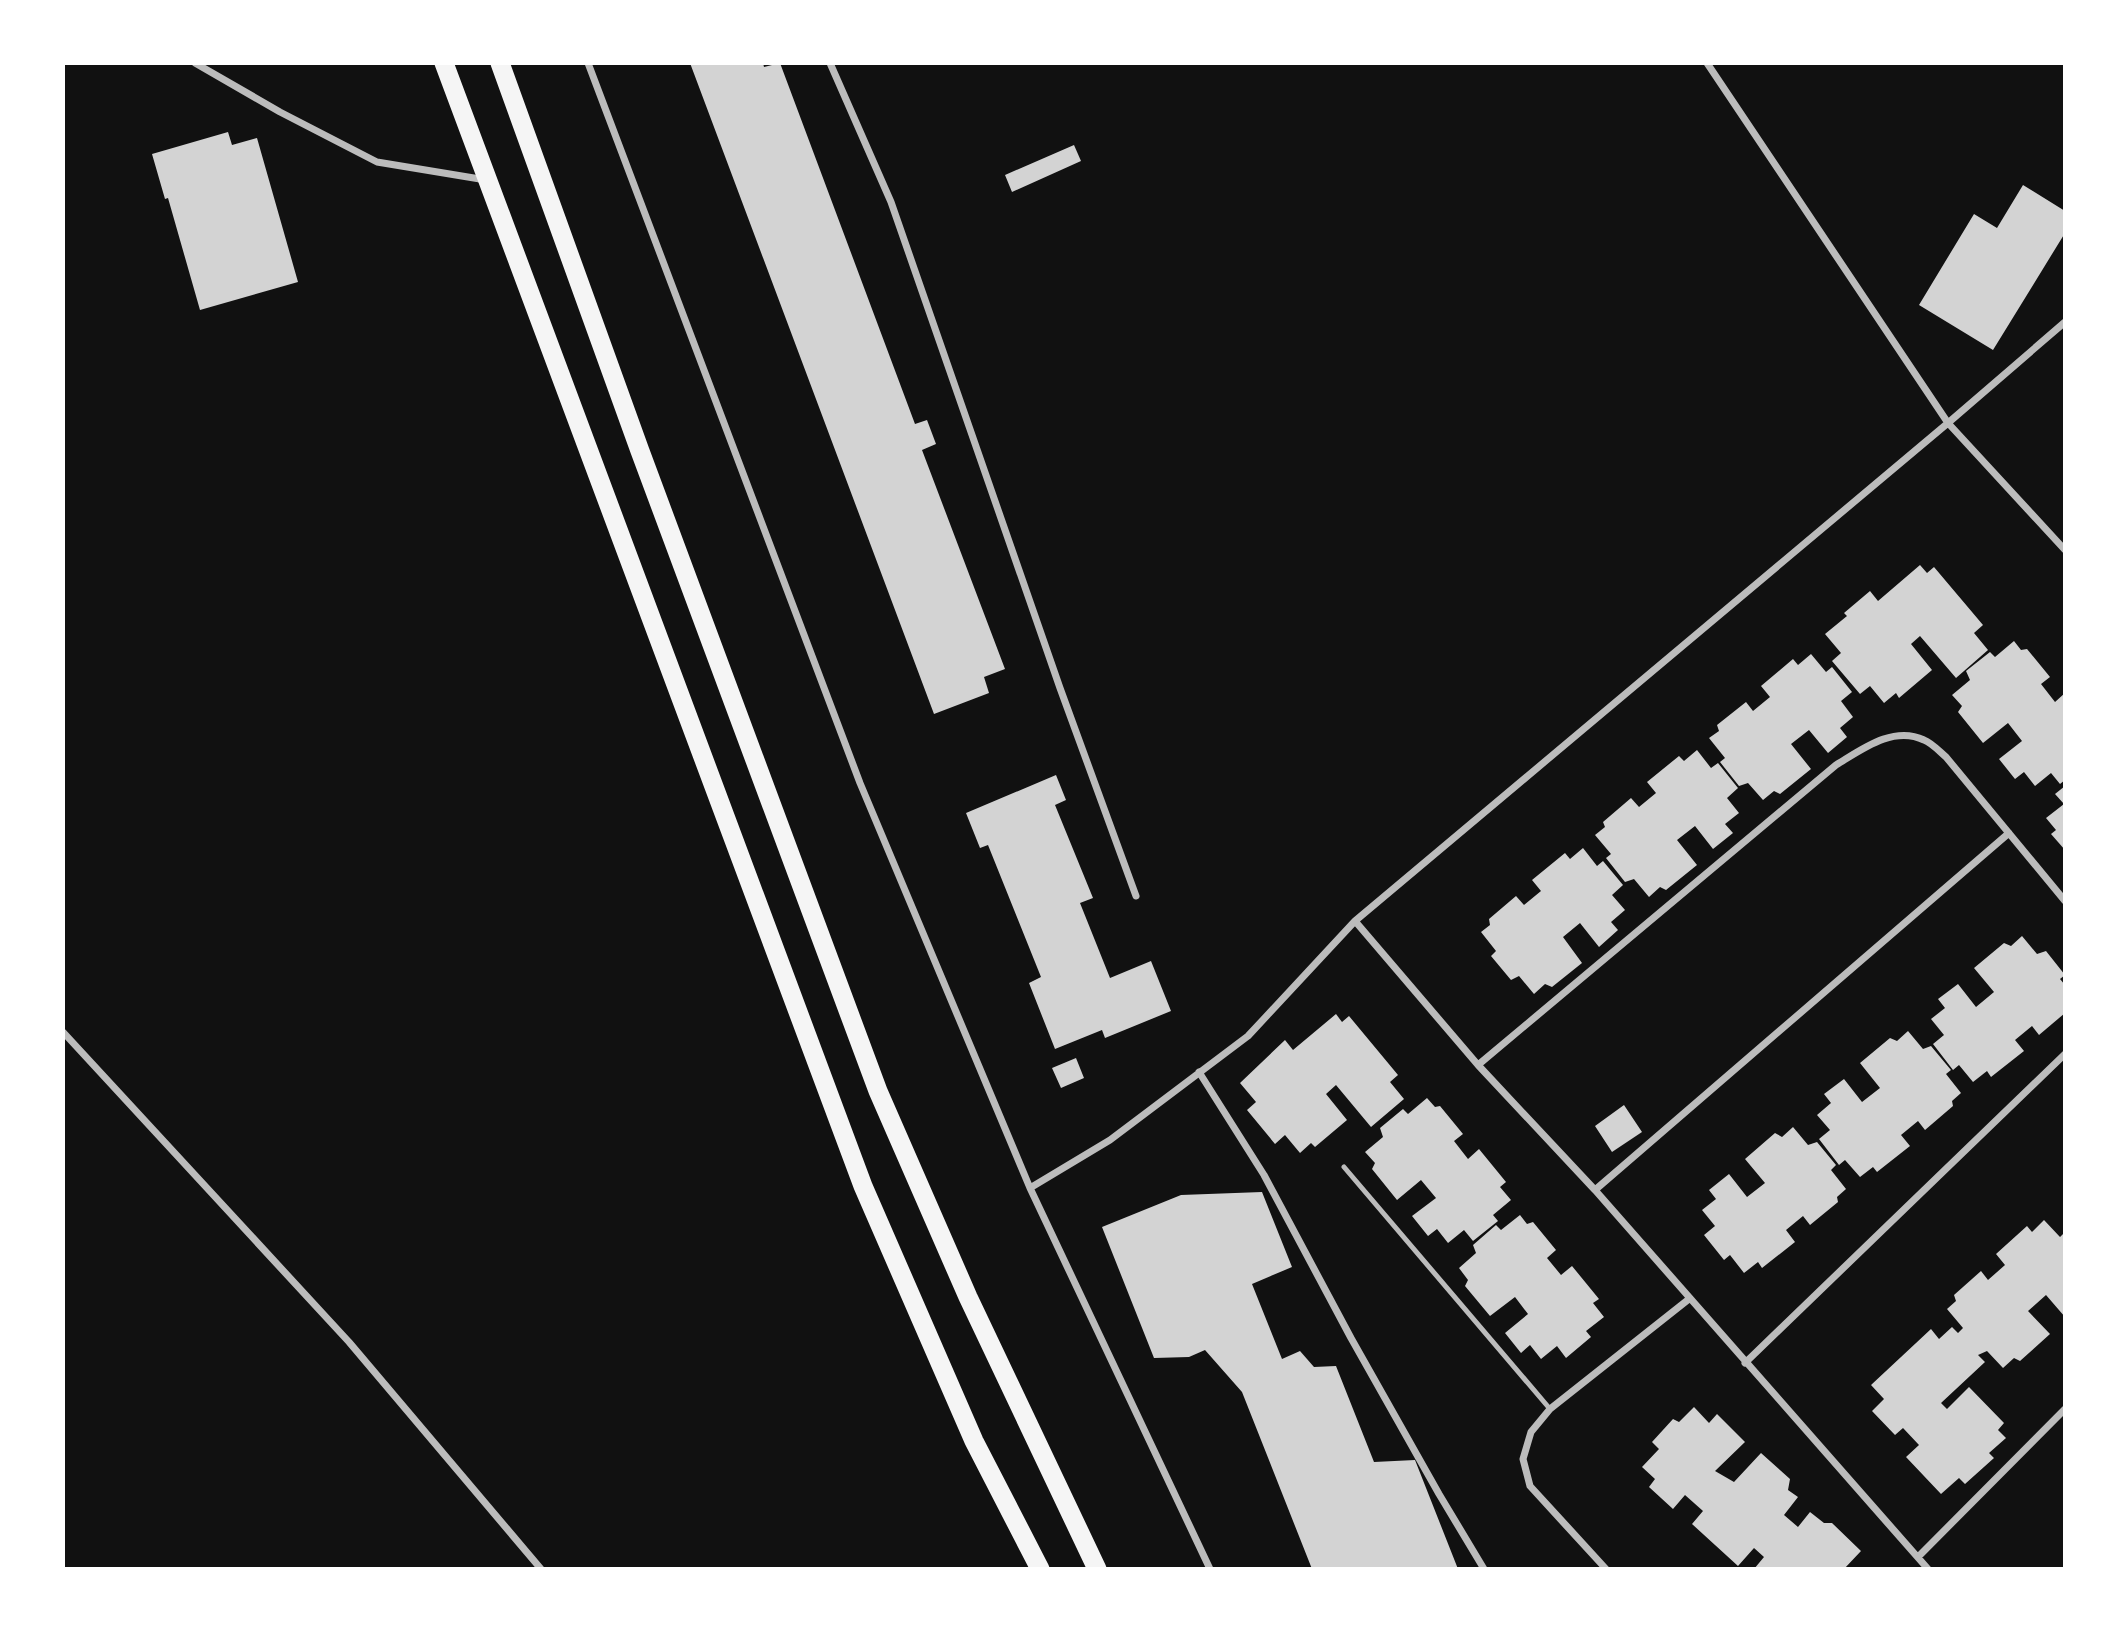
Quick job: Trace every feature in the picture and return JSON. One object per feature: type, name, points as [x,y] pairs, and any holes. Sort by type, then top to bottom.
[{"type":"highway","points":[[443,63],[863,1186],[974,1441],[1040,1569]]},
{"type":"highway","points":[[500,63],[640,451],[878,1091],[968,1297],[1097,1569]]},
{"type":"street","points":[[195,63],[280,112],[377,162],[487,180]]},
{"type":"street","points":[[588,63],[860,783],[1030,1188],[1210,1569]]},
{"type":"street","points":[[830,63],[891,202],[1136,896]]},
{"type":"street","points":[[1707,63],[1948,423],[2065,550]]},
{"type":"street","points":[[1030,1188],[1110,1140],[1248,1036],[1356,921],[2065,322]]},
{"type":"street","points":[[1478,1065],[1836,765],[1880,739],[1907,737],[1924,740],[1946,757],[2065,901]]},
{"type":"street","points":[[1595,1190],[2009,833]]},
{"type":"street","points":[[1356,921],[1478,1065],[1595,1190],[1928,1569]]},
{"type":"street","points":[[63,1032],[349,1342],[541,1569]]},
{"type":"street","points":[[1745,1363],[2065,1054]]},
{"type":"street","points":[[1199,1072],[1264,1175],[1364,1362],[1484,1569]]},
{"type":"street","points":[[1606,1569],[1530,1486],[1523,1459],[1531,1432],[1549,1409],[1689,1299]]},
{"type":"street","points":[[1918,1558],[2065,1409]]},
{"type":"lane","points":[[1345,1167],[1549,1409]]},
{"type":"building","points":[[690,63],[763,63],[764,67],[780,63],[915,424],[927,420],[936,444],[922,450],[1005,669],[984,677],[989,693],[934,714]]},
{"type":"building","points":[[228,132],[232,145],[257,138],[298,282],[200,310],[168,198],[165,199],[152,154]]},
{"type":"building","points":[[1074,145],[1081,161],[1012,192],[1005,175]]},
{"type":"building","points":[[2023,185],[2065,211],[2065,233],[1993,350],[1919,305],[1974,214],[1997,228]]},
{"type":"building","points":[[1920,565],[1927,573],[1934,567],[1983,625],[1974,633],[1988,650],[1956,678],[1920,636],[1911,644],[1932,670],[1899,698],[1896,693],[1884,703],[1870,686],[1860,694],[1832,661],[1841,653],[1825,634],[1847,616],[1844,613],[1870,591],[1878,601]]},
{"type":"building","points":[[2014,641],[2021,650],[2027,649],[2050,677],[2041,684],[2055,702],[2065,693],[2065,780],[2060,784],[2051,773],[2035,786],[2024,772],[2015,779],[1999,759],[2022,741],[2008,723],[1983,743],[1958,712],[1962,706],[1952,695],[1970,680],[1966,671],[1990,652],[1995,657]]},
{"type":"building","points":[[1811,654],[1826,672],[1832,667],[1852,692],[1841,701],[1853,717],[1840,728],[1847,737],[1828,753],[1809,730],[1791,744],[1811,769],[1780,794],[1774,791],[1763,800],[1748,783],[1739,786],[1720,762],[1725,758],[1709,738],[1719,731],[1717,725],[1746,702],[1753,711],[1770,697],[1761,686],[1793,659],[1798,665]]},
{"type":"building","points":[[1697,750],[1711,768],[1718,763],[1738,788],[1727,798],[1739,813],[1725,824],[1733,833],[1713,849],[1695,826],[1677,840],[1697,865],[1666,890],[1660,887],[1649,897],[1634,879],[1625,882],[1606,858],[1611,854],[1595,835],[1605,827],[1603,822],[1631,798],[1639,807],[1656,793],[1647,782],[1679,756],[1684,761]]},
{"type":"building","points":[[1056,775],[1066,800],[1055,805],[1093,898],[1080,903],[1110,978],[1151,961],[1171,1011],[1105,1038],[1102,1030],[1055,1049],[1029,983],[1041,977],[988,845],[980,848],[966,813]]},
{"type":"building","points":[[2065,786],[2065,850],[2051,834],[2056,830],[2046,818],[2064,804],[2055,794]]},
{"type":"building","points":[[1583,848],[1597,866],[1603,861],[1623,885],[1612,895],[1625,910],[1611,922],[1618,930],[1599,947],[1580,923],[1563,937],[1582,963],[1552,987],[1545,984],[1534,994],[1519,976],[1511,980],[1491,956],[1496,951],[1481,932],[1490,925],[1489,919],[1516,896],[1524,905],[1541,891],[1532,880],[1565,853],[1570,859]]},
{"type":"building","points":[[2022,936],[2037,954],[2046,951],[2065,975],[2060,979],[2065,985],[2065,1013],[2039,1035],[2032,1026],[2015,1040],[2024,1051],[1991,1077],[1987,1071],[1973,1082],[1959,1065],[1953,1070],[1933,1044],[1944,1035],[1931,1019],[1945,1008],[1938,999],[1958,984],[1976,1007],[1994,992],[1974,968],[2004,943],[2011,946]]},
{"type":"building","points":[[1336,1014],[1342,1022],[1349,1016],[1398,1075],[1390,1082],[1404,1099],[1371,1127],[1336,1085],[1326,1094],[1347,1120],[1315,1147],[1311,1143],[1300,1153],[1285,1135],[1275,1144],[1247,1110],[1256,1102],[1240,1083],[1285,1040],[1293,1050]]},
{"type":"building","points":[[1908,1031],[1923,1049],[1931,1046],[1951,1070],[1946,1074],[1961,1093],[1952,1101],[1953,1106],[1925,1130],[1918,1121],[1901,1135],[1910,1146],[1877,1172],[1873,1167],[1860,1177],[1845,1160],[1839,1165],[1819,1139],[1830,1130],[1817,1115],[1831,1103],[1824,1094],[1844,1079],[1862,1102],[1880,1088],[1860,1063],[1890,1038],[1897,1041]]},
{"type":"building","points":[[1076,1058],[1084,1078],[1061,1088],[1052,1068]]},
{"type":"building","points":[[1427,1098],[1435,1107],[1440,1106],[1463,1134],[1454,1141],[1468,1159],[1479,1149],[1506,1182],[1500,1187],[1511,1200],[1493,1215],[1498,1221],[1473,1241],[1464,1230],[1448,1243],[1437,1229],[1428,1236],[1412,1216],[1436,1198],[1421,1180],[1397,1200],[1372,1169],[1375,1163],[1365,1152],[1383,1137],[1380,1128],[1403,1109],[1408,1114]]},
{"type":"building","points":[[1624,1105],[1642,1132],[1612,1152],[1595,1126]]},
{"type":"building","points":[[1793,1127],[1808,1145],[1817,1142],[1836,1165],[1831,1170],[1846,1189],[1837,1197],[1838,1202],[1810,1225],[1803,1216],[1786,1230],[1795,1242],[1762,1268],[1758,1262],[1744,1273],[1730,1255],[1724,1260],[1704,1235],[1715,1226],[1702,1210],[1716,1199],[1709,1190],[1729,1174],[1747,1197],[1765,1183],[1745,1159],[1775,1133],[1782,1137]]},
{"type":"building","points":[[1262,1192],[1292,1267],[1252,1284],[1282,1359],[1300,1351],[1314,1367],[1336,1366],[1374,1462],[1415,1460],[1458,1569],[1312,1569],[1242,1392],[1205,1350],[1189,1357],[1154,1358],[1102,1227],[1181,1195]]},
{"type":"building","points":[[1520,1215],[1527,1224],[1533,1222],[1556,1250],[1547,1258],[1561,1275],[1572,1266],[1599,1299],[1593,1303],[1604,1317],[1586,1331],[1591,1337],[1566,1358],[1557,1346],[1541,1359],[1530,1345],[1521,1353],[1505,1333],[1528,1314],[1515,1297],[1490,1316],[1465,1286],[1468,1280],[1459,1268],[1476,1253],[1473,1245],[1496,1225],[1501,1230]]},
{"type":"building","points":[[2044,1220],[2060,1237],[2065,1232],[2065,1317],[2046,1295],[2028,1311],[2050,1334],[2020,1361],[2014,1358],[2003,1368],[1987,1351],[1978,1355],[1985,1362],[1941,1403],[1947,1409],[1969,1387],[2004,1423],[1998,1430],[2006,1438],[1989,1453],[1994,1458],[1965,1484],[1959,1478],[1941,1494],[1906,1457],[1919,1445],[1903,1428],[1895,1435],[1872,1411],[1884,1399],[1871,1385],[1931,1329],[1939,1339],[1952,1327],[1958,1333],[1963,1328],[1947,1309],[1956,1301],[1954,1295],[1981,1271],[1988,1280],[2005,1265],[1996,1254],[2027,1226],[2032,1232]]},
{"type":"building","points":[[1694,1407],[1709,1423],[1717,1414],[1745,1442],[1715,1471],[1734,1482],[1761,1453],[1790,1479],[1788,1490],[1798,1497],[1784,1515],[1798,1527],[1810,1512],[1824,1523],[1832,1523],[1861,1551],[1844,1569],[1754,1569],[1764,1557],[1754,1548],[1738,1566],[1692,1524],[1703,1511],[1685,1495],[1673,1509],[1649,1487],[1655,1479],[1642,1467],[1659,1449],[1652,1442],[1673,1419],[1679,1422]]}]
